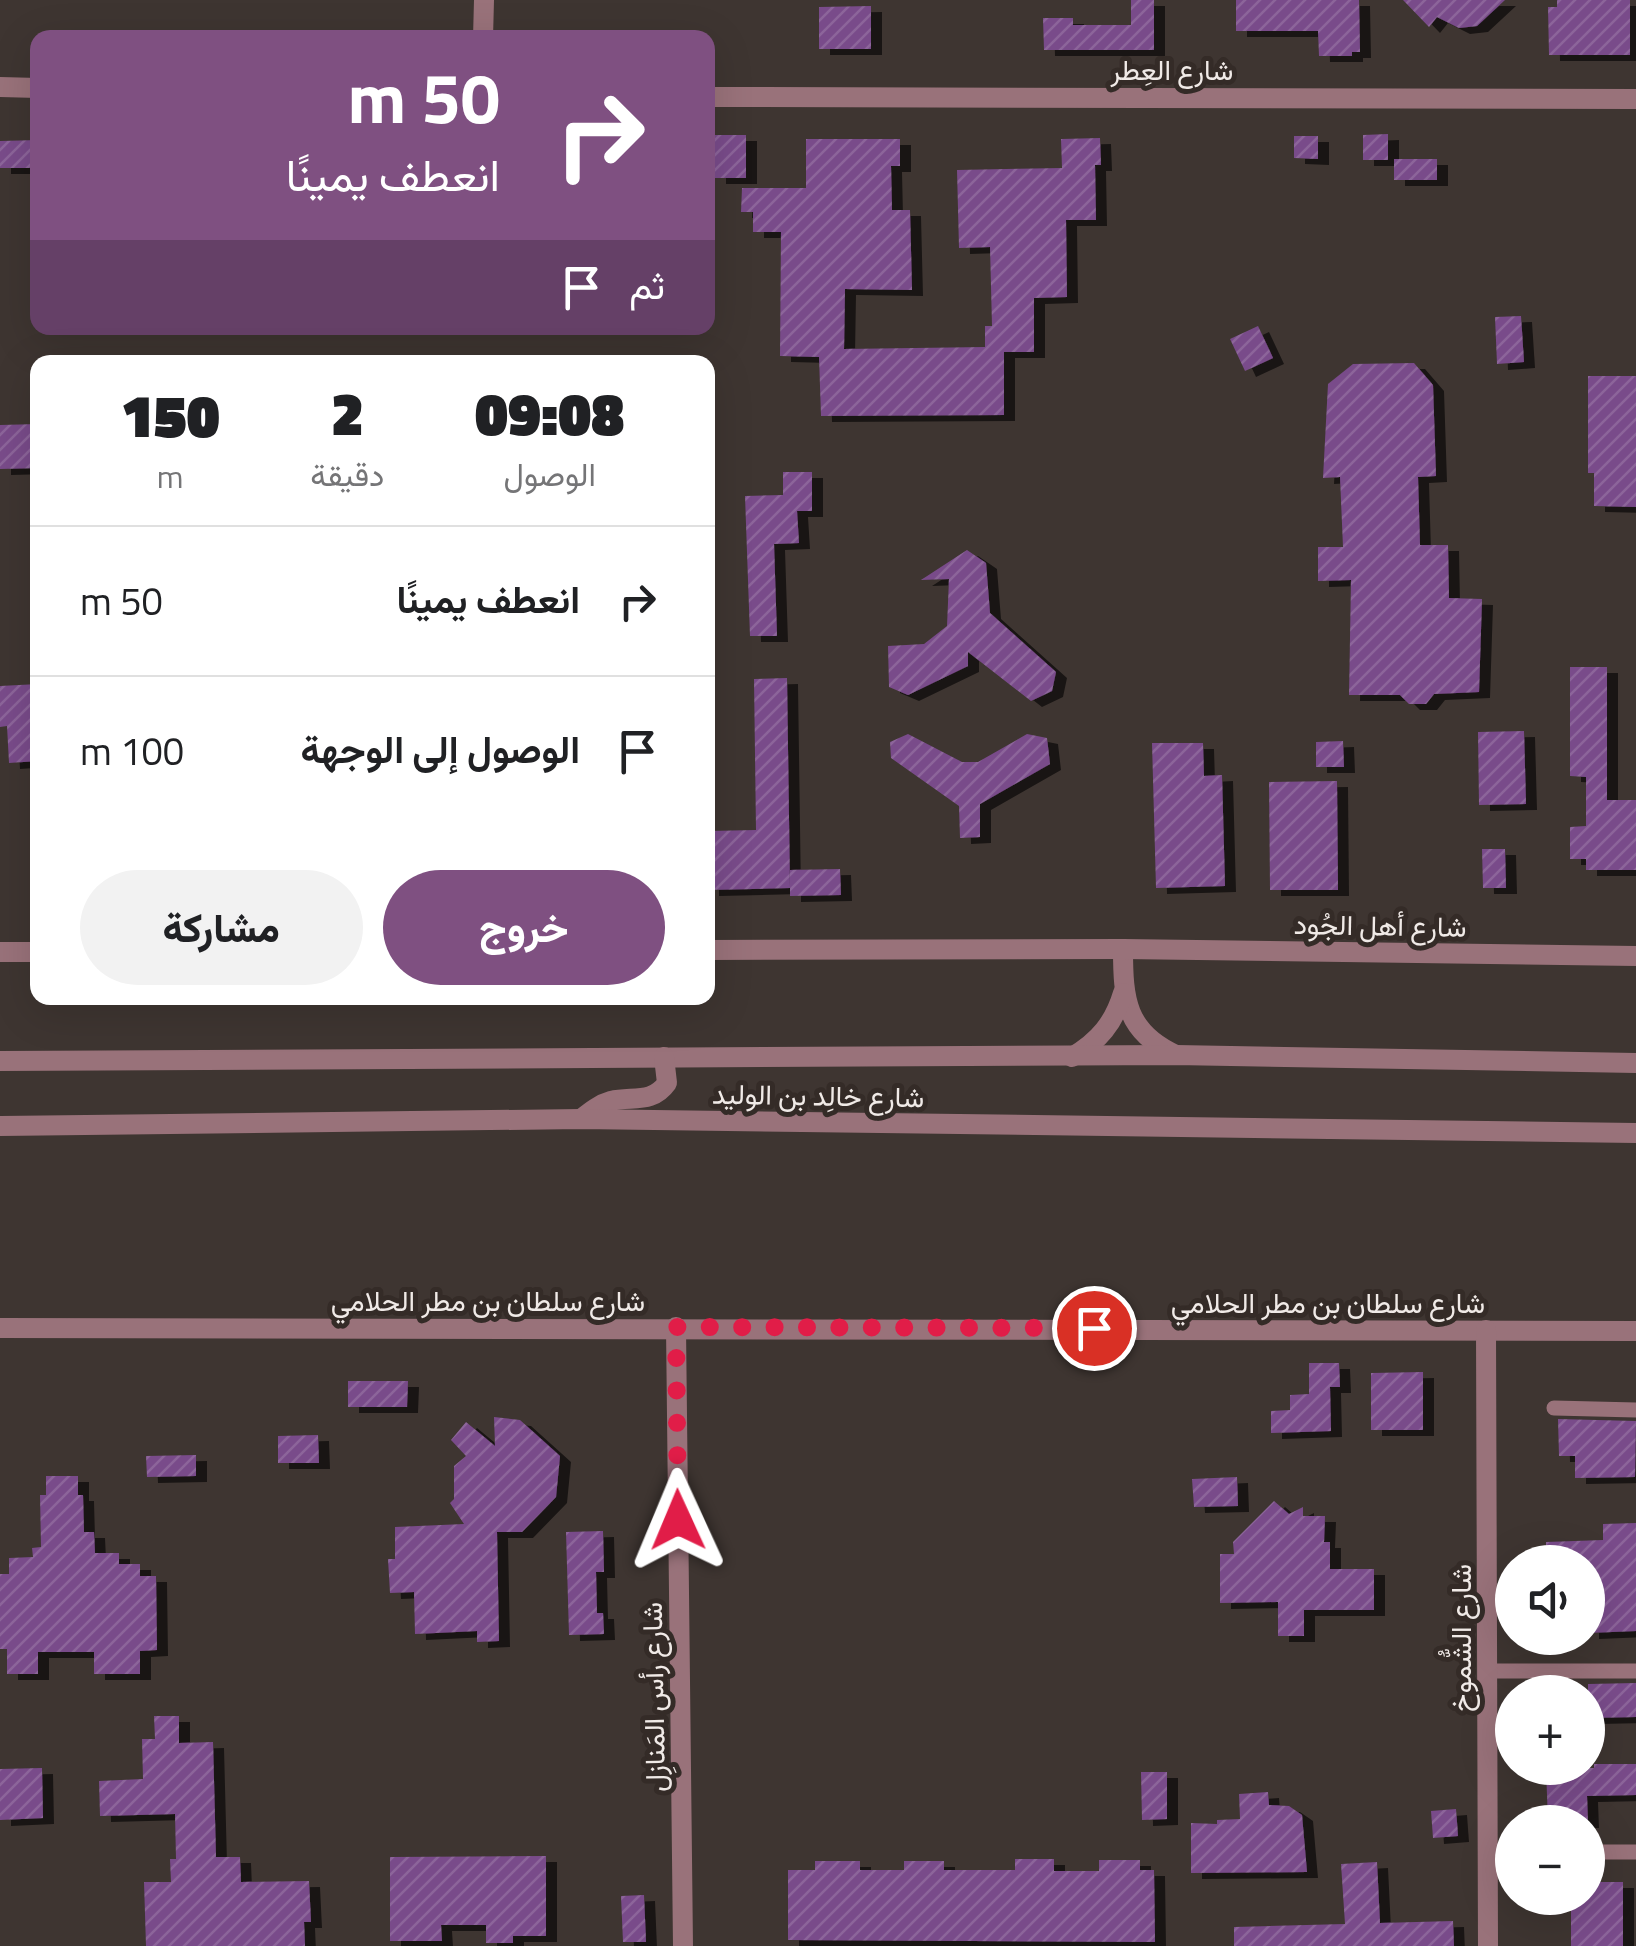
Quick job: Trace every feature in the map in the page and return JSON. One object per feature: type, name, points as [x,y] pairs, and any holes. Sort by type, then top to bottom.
[{"type":"street","points":[[483,30],[484,0]]},
{"type":"street","points":[[0,87],[30,88]]},
{"type":"street","name":"شارع العِطر","points":[[715,97],[1636,100]]},
{"type":"street","name":"شارع أهل الجُود","points":[[715,950],[1636,956]]},
{"type":"street","points":[[1123,950],[1124,991],[1136,1023],[1147,1037],[1176,1055]]},
{"type":"street","points":[[0,952],[30,952]]},
{"type":"street","points":[[1071,1058],[1106,1031],[1124,991]]},
{"type":"street","name":"شارع خالِد بن الوليد","points":[[0,1061],[1176,1055],[1636,1063]]},
{"type":"street","points":[[582,1119],[608,1102],[651,1098],[660,1092],[667,1084],[664,1056]]},
{"type":"street","name":"شارع خالِد بن الوليد","points":[[0,1126],[582,1119],[1636,1133]]},
{"type":"street","name":"شارع رأس المَنازِل","points":[[676,1327],[683,1946]]},
{"type":"street","name":"شارع سلطان بن مطر الحلامي","points":[[0,1328],[1636,1331]]},
{"type":"street","name":"شارع الشُّموخ","points":[[1486,1330],[1488,1946]]},
{"type":"lane","points":[[1554,1408],[1636,1410]]},
{"type":"lane","points":[[1487,1671],[1636,1671]]},
{"type":"lane","points":[[1488,1852],[1495,1852]]},
{"type":"lane","points":[[1605,1852],[1636,1852]]},
{"type":"building","points":[[1131,0],[1154,0],[1154,50],[1044,50],[1043,18],[1073,18],[1073,25],[1131,25]]},
{"type":"building","points":[[1236,0],[1359,0],[1360,52],[1352,52],[1352,56],[1319,56],[1318,31],[1236,31]]},
{"type":"building","points":[[1403,0],[1505,0],[1477,26],[1459,28],[1437,17],[1429,27]]},
{"type":"building","points":[[1557,0],[1630,0],[1630,55],[1549,55],[1548,7],[1557,7]]},
{"type":"building","points":[[871,6],[871,49],[819,49],[819,7]]},
{"type":"building","points":[[1388,134],[1388,160],[1363,160],[1363,135]]},
{"type":"building","points":[[715,135],[746,135],[746,178],[715,178]]},
{"type":"building","points":[[1294,136],[1318,136],[1318,159],[1294,158]]},
{"type":"building","points":[[1100,138],[1101,165],[1095,165],[1096,220],[1066,220],[1067,297],[1034,298],[1034,352],[1004,352],[1004,415],[821,416],[819,357],[780,356],[781,232],[753,232],[753,212],[741,212],[742,188],[806,188],[806,139],[900,139],[900,166],[891,166],[892,210],[910,210],[912,290],[845,289],[844,349],[985,347],[985,326],[992,326],[990,247],[959,248],[957,170],[1062,168],[1061,139]]},
{"type":"building","points":[[30,140],[30,168],[0,168],[0,141]]},
{"type":"building","points":[[1394,159],[1437,159],[1437,180],[1394,180]]},
{"type":"building","points":[[1521,316],[1524,362],[1497,364],[1495,317]]},
{"type":"building","points":[[1258,326],[1273,358],[1245,371],[1230,339]]},
{"type":"building","points":[[1414,363],[1433,385],[1436,476],[1418,477],[1420,545],[1448,545],[1449,598],[1482,599],[1479,692],[1434,694],[1426,704],[1409,704],[1400,695],[1349,695],[1351,580],[1318,581],[1318,547],[1343,547],[1340,477],[1323,478],[1328,384],[1353,364]]},
{"type":"building","points":[[1588,376],[1636,376],[1636,507],[1594,506],[1594,473],[1588,473]]},
{"type":"building","points":[[30,424],[30,468],[0,469],[0,425]]},
{"type":"building","points":[[783,472],[812,472],[812,511],[797,511],[799,543],[774,544],[777,636],[750,636],[745,496],[783,495]]},
{"type":"building","points":[[967,550],[986,563],[990,613],[1056,672],[1052,691],[1031,701],[968,652],[968,666],[908,695],[889,687],[888,646],[924,644],[947,626],[949,579],[921,580]]},
{"type":"building","points":[[1570,667],[1607,667],[1607,800],[1636,800],[1636,870],[1586,870],[1586,859],[1570,859],[1570,827],[1586,826],[1586,777],[1570,776]]},
{"type":"building","points":[[787,678],[790,888],[715,890],[715,831],[756,830],[754,679]]},
{"type":"building","points":[[30,684],[30,762],[9,763],[7,726],[0,727],[0,686]]},
{"type":"building","points":[[1524,731],[1526,804],[1479,805],[1478,732]]},
{"type":"building","points":[[908,734],[962,762],[978,762],[1027,734],[1047,738],[1050,764],[980,804],[980,837],[960,838],[959,806],[891,758],[890,742]]},
{"type":"building","points":[[1343,741],[1344,767],[1316,767],[1316,742]]},
{"type":"building","points":[[1152,743],[1203,743],[1204,776],[1222,775],[1225,886],[1156,888]]},
{"type":"building","points":[[1337,781],[1338,890],[1270,890],[1269,782]]},
{"type":"building","points":[[1482,849],[1505,849],[1506,888],[1483,888]]},
{"type":"building","points":[[840,869],[841,895],[790,896],[790,870]]},
{"type":"building","points":[[1309,1363],[1339,1363],[1340,1387],[1330,1387],[1331,1431],[1271,1433],[1271,1411],[1290,1410],[1290,1395],[1309,1394]]},
{"type":"building","points":[[1423,1372],[1423,1430],[1371,1430],[1371,1373]]},
{"type":"building","points":[[348,1381],[408,1381],[407,1407],[348,1407]]},
{"type":"building","points":[[494,1417],[520,1420],[560,1456],[556,1497],[522,1532],[497,1532],[499,1641],[477,1642],[477,1631],[415,1634],[414,1592],[390,1593],[388,1559],[395,1559],[395,1527],[464,1524],[450,1503],[454,1499],[454,1466],[466,1456],[451,1440],[466,1422],[495,1446]]},
{"type":"building","points":[[1558,1419],[1636,1421],[1635,1477],[1575,1478],[1575,1456],[1559,1456]]},
{"type":"building","points":[[318,1435],[319,1463],[278,1463],[278,1436]]},
{"type":"building","points":[[196,1455],[196,1476],[147,1477],[146,1456]]},
{"type":"building","points":[[46,1476],[78,1476],[84,1532],[94,1532],[95,1553],[119,1553],[119,1564],[140,1564],[140,1576],[156,1576],[157,1650],[140,1651],[140,1674],[94,1674],[94,1652],[38,1652],[38,1674],[7,1674],[7,1649],[0,1649],[0,1574],[9,1574],[9,1558],[33,1557],[32,1548],[41,1547],[40,1495],[46,1495]]},
{"type":"building","points":[[1237,1477],[1238,1506],[1194,1507],[1192,1479]]},
{"type":"building","points":[[1274,1501],[1289,1514],[1303,1507],[1303,1516],[1325,1516],[1324,1542],[1330,1542],[1330,1569],[1374,1569],[1374,1610],[1304,1610],[1304,1636],[1278,1636],[1278,1602],[1220,1603],[1220,1554],[1234,1554],[1233,1542]]},
{"type":"building","points":[[1636,1523],[1636,1631],[1605,1632],[1605,1545],[1546,1545],[1603,1540],[1603,1524]]},
{"type":"building","points":[[603,1531],[604,1572],[596,1572],[597,1613],[603,1613],[604,1634],[569,1635],[566,1532]]},
{"type":"building","points":[[1636,1683],[1636,1717],[1605,1718],[1605,1684]]},
{"type":"building","points":[[154,1716],[179,1716],[179,1743],[213,1742],[216,1857],[240,1857],[241,1882],[309,1881],[311,1922],[304,1922],[305,1946],[146,1946],[144,1882],[171,1882],[170,1859],[176,1859],[175,1814],[100,1816],[99,1781],[143,1779],[142,1739],[155,1739]]},
{"type":"building","points":[[1605,1764],[1636,1764],[1636,1795],[1587,1796],[1587,1805],[1547,1805],[1547,1785],[1605,1785]]},
{"type":"building","points":[[42,1768],[43,1818],[0,1820],[0,1769]]},
{"type":"building","points":[[1141,1772],[1167,1772],[1167,1819],[1142,1820]]},
{"type":"building","points":[[1268,1792],[1269,1805],[1289,1806],[1302,1815],[1307,1872],[1191,1873],[1191,1823],[1217,1824],[1217,1820],[1240,1819],[1239,1794]]},
{"type":"building","points":[[1456,1809],[1458,1836],[1433,1838],[1431,1811]]},
{"type":"building","points":[[546,1856],[546,1936],[513,1936],[513,1943],[486,1943],[486,1925],[441,1925],[442,1941],[390,1941],[390,1857]]},
{"type":"building","points":[[1015,1859],[1054,1859],[1054,1871],[1099,1871],[1099,1860],[1140,1860],[1140,1870],[1154,1870],[1155,1942],[788,1940],[788,1870],[815,1870],[815,1861],[860,1861],[860,1870],[904,1870],[904,1861],[944,1861],[944,1870],[1015,1870]]},
{"type":"building","points":[[1377,1862],[1380,1923],[1453,1921],[1454,1946],[1234,1946],[1234,1927],[1345,1924],[1341,1864]]},
{"type":"building","points":[[1605,1882],[1623,1882],[1623,1946],[1571,1946],[1571,1915],[1605,1915]]},
{"type":"building","points":[[644,1895],[646,1942],[623,1942],[621,1896]]},
{"type":"route","points":[[678,1520],[676,1327],[1094,1328]]}]
